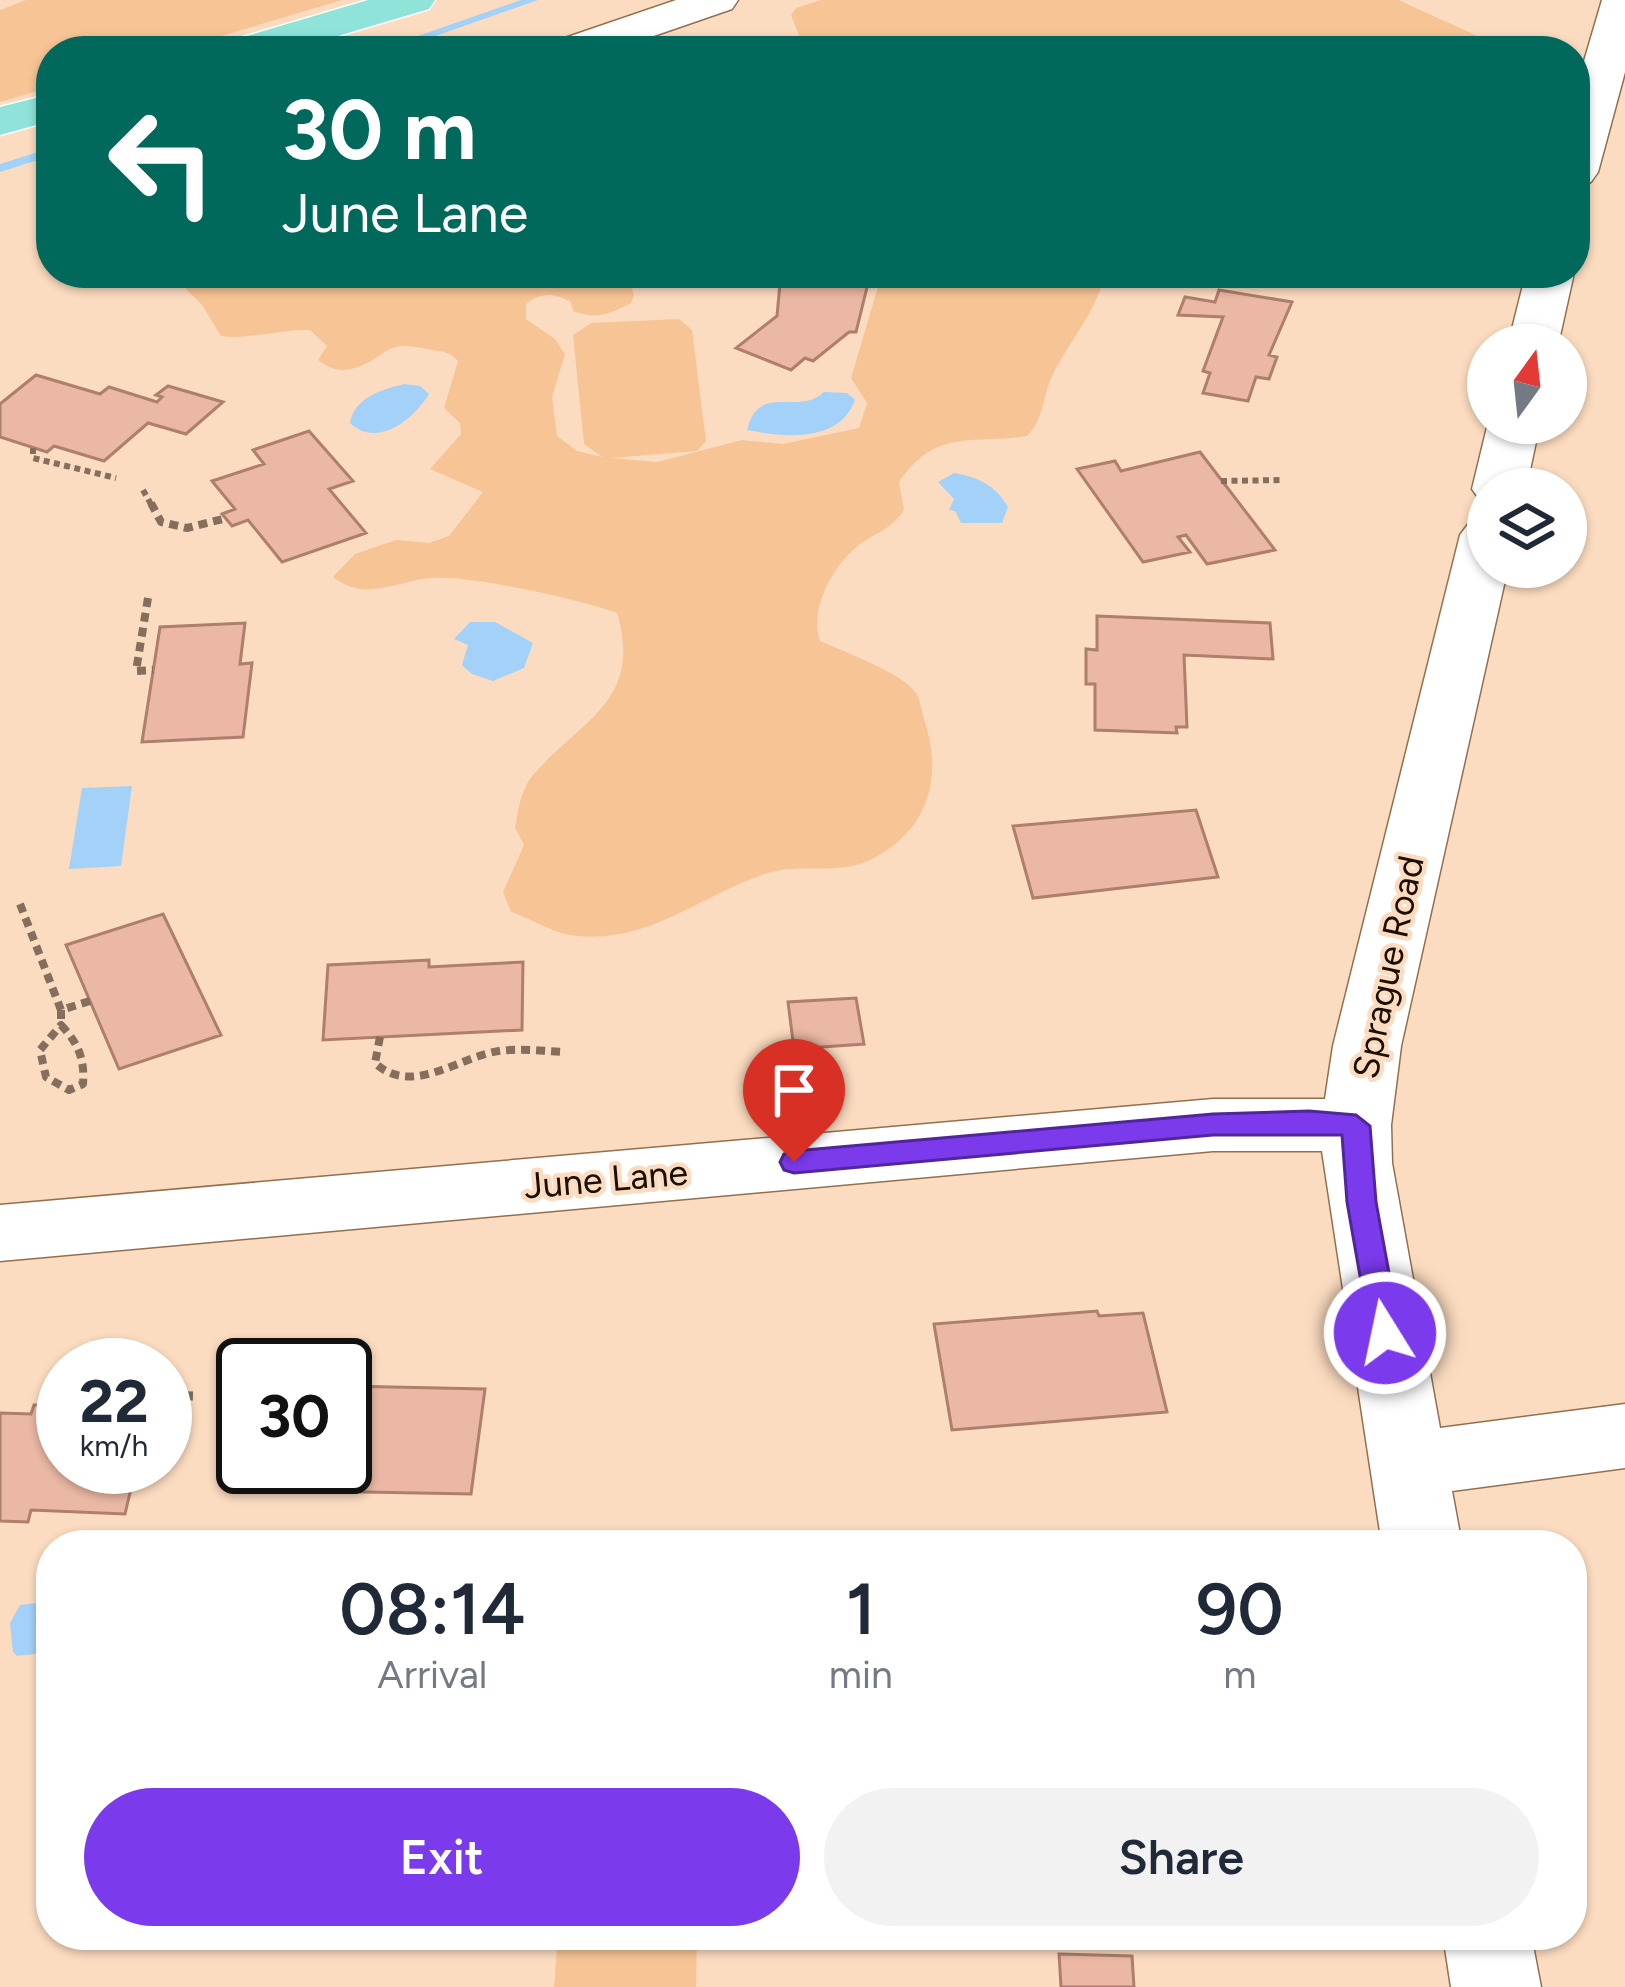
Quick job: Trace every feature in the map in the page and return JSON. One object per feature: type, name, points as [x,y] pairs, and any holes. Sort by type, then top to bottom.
[{"type":"main road","points":[[292,36],[414,0]]},
{"type":"main road","points":[[0,121],[36,110]]},
{"type":"street","points":[[612,36],[717,0]]},
{"type":"street","points":[[1590,118],[1623,0]]},
{"type":"street","points":[[1538,324],[1546,288]]},
{"type":"street","name":"Sprague Road","points":[[1420,1530],[1361,1202],[1356,1126],[1367,1046],[1475,588]]},
{"type":"street","name":"June Lane","points":[[0,1233],[1213,1125],[1309,1122],[1356,1126]]},
{"type":"street","points":[[1409,1464],[1625,1436]]},
{"type":"street","points":[[1490,1950],[1496,1987]]},
{"type":"path","points":[[34,448],[33,458],[50,466],[116,478]]},
{"type":"path","points":[[1221,481],[1284,480]]},
{"type":"path","points":[[143,490],[161,522],[187,528],[226,518]]},
{"type":"path","points":[[148,598],[136,671],[153,670]]},
{"type":"path","points":[[20,904],[61,1010],[61,1025],[40,1050],[46,1078],[69,1090],[82,1084],[86,1060],[80,1043],[61,1025]]},
{"type":"path","points":[[61,1010],[90,1001]]},
{"type":"path","points":[[380,1037],[375,1063],[381,1072],[400,1078],[429,1076],[468,1056],[503,1050],[565,1052]]},
{"type":"shaded area","points":[[26,0],[342,0],[221,36],[36,36],[36,91],[0,102],[0,10]]},
{"type":"shaded area","points":[[821,0],[1399,0],[1477,36],[799,36],[791,15],[796,8]]},
{"type":"shaded area","points":[[185,288],[632,288],[631,303],[595,315],[573,311],[571,302],[559,297],[537,297],[526,304],[526,319],[555,339],[565,354],[552,397],[557,436],[577,451],[602,457],[584,444],[573,335],[591,323],[679,319],[692,330],[706,441],[697,451],[612,458],[657,462],[742,440],[783,444],[859,428],[867,403],[851,378],[878,288],[1101,288],[1053,374],[1037,422],[1027,436],[956,442],[927,453],[899,482],[904,510],[851,552],[824,594],[818,618],[820,641],[898,678],[919,699],[930,740],[931,780],[927,799],[908,832],[861,864],[768,873],[649,926],[598,937],[563,933],[511,912],[503,892],[524,845],[515,828],[526,787],[615,688],[623,643],[617,613],[472,580],[432,578],[370,589],[345,585],[333,577],[355,554],[396,540],[429,543],[449,536],[483,492],[430,469],[461,434],[460,423],[444,408],[458,361],[444,352],[403,346],[362,366],[336,369],[318,360],[327,346],[310,330],[221,336]]},
{"type":"shaded area","points":[[557,1950],[697,1950],[696,1987],[554,1987]]},
{"type":"water","points":[[404,384],[420,386],[429,394],[405,421],[372,433],[350,423],[363,401]]},
{"type":"water","points":[[824,392],[847,393],[855,400],[847,414],[823,431],[793,435],[747,430],[760,407],[803,402]]},
{"type":"water","points":[[954,473],[998,493],[1008,507],[1002,523],[961,523],[955,511],[949,510],[954,499],[938,482]]},
{"type":"water","points":[[470,622],[495,622],[533,643],[524,668],[493,681],[472,674],[462,665],[468,645],[454,639]]},
{"type":"water","points":[[132,786],[121,866],[69,869],[82,788]]},
{"type":"water","points":[[36,1603],[36,1654],[17,1656],[13,1652],[10,1623],[20,1605]]},
{"type":"building","points":[[780,288],[867,288],[856,332],[791,370],[736,348],[777,316]]},
{"type":"building","points":[[1219,290],[1292,302],[1269,355],[1277,357],[1269,379],[1256,377],[1248,401],[1203,393],[1210,373],[1203,371],[1223,317],[1178,315],[1185,297],[1215,302]]},
{"type":"building","points":[[36,375],[100,394],[109,387],[157,402],[162,397],[156,395],[168,386],[223,402],[186,434],[148,423],[104,461],[54,446],[47,452],[0,437],[0,404]]},
{"type":"building","points":[[309,431],[353,481],[329,489],[366,533],[282,562],[248,520],[232,526],[222,514],[235,509],[212,481],[264,464],[253,450]]},
{"type":"building","points":[[1200,452],[1275,550],[1207,564],[1186,535],[1178,537],[1190,552],[1143,562],[1077,469],[1115,461],[1121,471]]},
{"type":"building","points":[[1097,616],[1270,623],[1273,659],[1184,655],[1187,727],[1176,727],[1177,733],[1095,730],[1095,684],[1086,684],[1086,649],[1097,650]]},
{"type":"building","points":[[245,623],[240,664],[252,663],[243,737],[142,742],[160,627]]},
{"type":"building","points":[[1196,810],[1218,877],[1033,898],[1013,826]]},
{"type":"building","points":[[163,914],[221,1035],[119,1069],[66,945]]},
{"type":"building","points":[[429,960],[429,967],[523,962],[522,1030],[323,1040],[328,965]]},
{"type":"building","points":[[856,998],[864,1044],[794,1049],[788,1002]]},
{"type":"building","points":[[1097,1311],[1099,1316],[1143,1313],[1167,1412],[952,1430],[934,1324]]},
{"type":"building","points":[[372,1387],[485,1389],[471,1494],[372,1492]]},
{"type":"building","points":[[36,1405],[36,1494],[130,1494],[125,1514],[31,1510],[28,1522],[0,1521],[0,1413],[31,1414]]},
{"type":"building","points":[[1059,1954],[1132,1956],[1134,1987],[1061,1987]]},
{"type":"waterway","points":[[425,36],[532,0]]},
{"type":"waterway","points":[[0,168],[36,157]]},
{"type":"route","points":[[794,1162],[1213,1125],[1309,1122],[1356,1126],[1361,1202],[1385,1333]]}]
